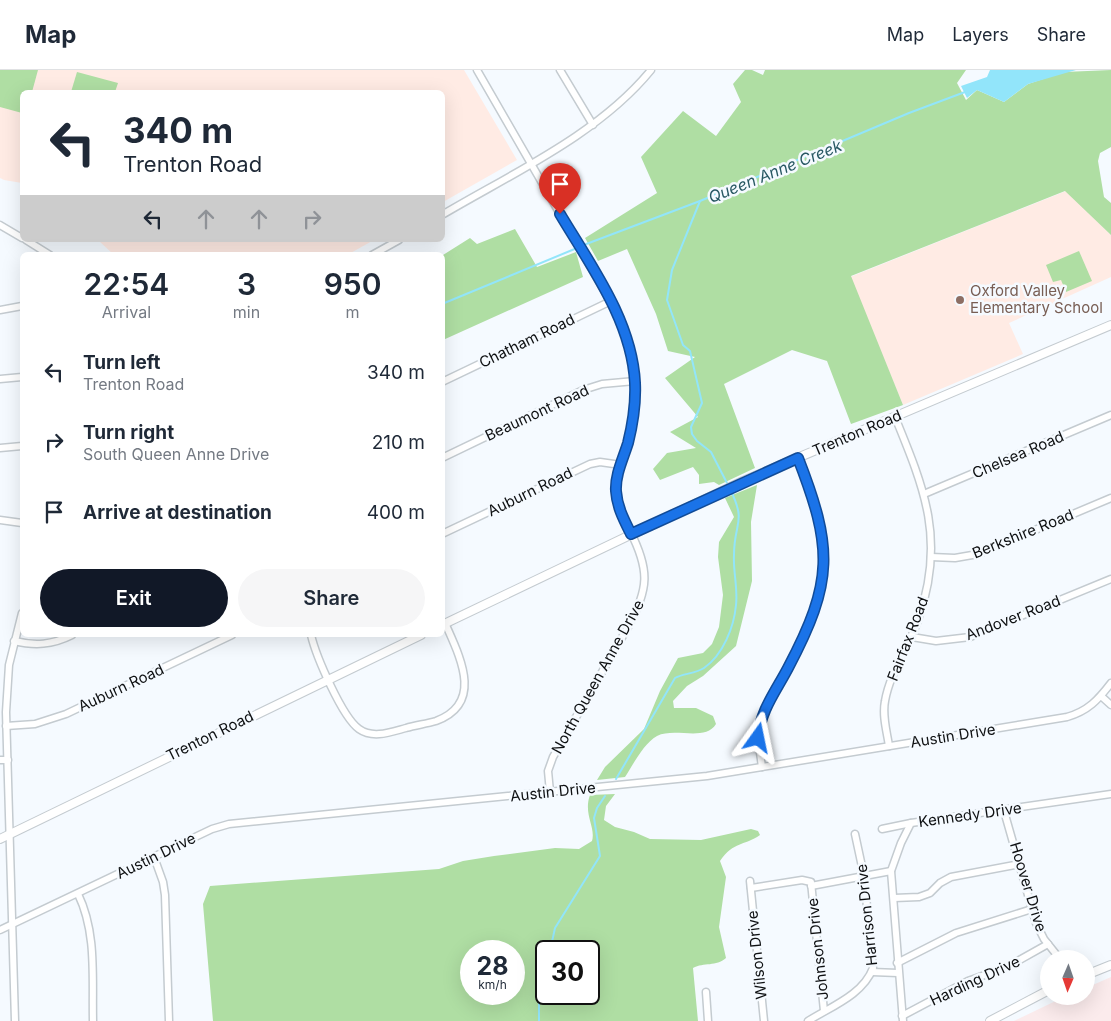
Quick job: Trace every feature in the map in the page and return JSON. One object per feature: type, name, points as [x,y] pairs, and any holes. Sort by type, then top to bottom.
[{"type":"main road","name":"Trenton Road","points":[[445,624],[734,485],[1111,325]]},
{"type":"main road","name":"Trenton Road","points":[[0,839],[417,637]]},
{"type":"main road","points":[[1095,971],[1111,965]]},
{"type":"main road","points":[[990,1021],[1040,995]]},
{"type":"street","name":"North Queen Anne Drive","points":[[477,70],[611,301],[629,344],[635,381],[634,415],[620,465],[616,483],[616,496],[622,517],[631,534],[645,572],[642,600],[553,757],[548,771],[550,792]]},
{"type":"street","points":[[560,70],[593,125]]},
{"type":"street","points":[[445,212],[593,125],[618,106],[651,70]]},
{"type":"street","points":[[0,225],[20,237]]},
{"type":"street","points":[[29,242],[45,252]]},
{"type":"street","points":[[377,252],[395,242]]},
{"type":"street","name":"Chatham Road","points":[[445,381],[611,301]]},
{"type":"street","points":[[0,310],[20,306]]},
{"type":"street","points":[[0,379],[20,377]]},
{"type":"street","name":"Beaumont Road","points":[[445,457],[583,390],[602,384],[635,381]]},
{"type":"street","name":"Chelsea Road","points":[[924,494],[1111,415]]},
{"type":"street","name":"Fairfax Road","points":[[889,746],[885,702],[892,677],[912,636],[930,578],[931,558],[930,525],[924,494],[895,417]]},
{"type":"street","points":[[0,448],[20,446]]},
{"type":"street","points":[[762,768],[758,738],[761,719],[812,619],[818,602],[824,569],[820,522],[798,458]]},
{"type":"street","name":"Auburn Road","points":[[445,533],[590,464],[600,462],[620,465]]},
{"type":"street","name":"Berkshire Road","points":[[931,558],[955,558],[978,554],[1111,498]]},
{"type":"street","points":[[0,520],[20,523]]},
{"type":"street","name":"Andover Road","points":[[912,636],[936,641],[970,637],[1111,579]]},
{"type":"street","points":[[15,1021],[6,726],[7,686],[14,641],[20,619]]},
{"type":"street","points":[[312,637],[348,718],[364,732],[381,734],[436,720],[450,712],[460,701],[466,680],[461,660],[445,626]]},
{"type":"street","points":[[14,641],[46,644],[66,637]]},
{"type":"street","name":"Auburn Road","points":[[6,726],[35,724],[66,714],[228,637]]},
{"type":"street","name":"Austin Drive","points":[[0,930],[212,829],[229,824],[707,776],[762,768],[1067,717],[1085,711],[1111,683]]},
{"type":"street","points":[[1100,696],[1111,705]]},
{"type":"street","points":[[0,760],[8,760]]},
{"type":"street","name":"Kennedy Drive","points":[[902,1018],[891,871],[901,843],[911,823],[1111,794]]},
{"type":"street","name":"Hoover Drive","points":[[1004,811],[1040,932],[1053,950]]},
{"type":"street","points":[[882,829],[911,823]]},
{"type":"street","name":"Harrison Drive","points":[[855,834],[864,876],[873,957],[872,972],[898,973]]},
{"type":"street","points":[[154,857],[163,882],[165,895],[169,1021]]},
{"type":"street","points":[[894,898],[919,897],[930,893],[940,883],[951,877],[1020,864]]},
{"type":"street","name":"Wilson Drive","points":[[764,1021],[751,885],[806,880],[810,881],[811,886],[891,871]]},
{"type":"street","name":"Johnson Drive","points":[[811,886],[824,1011]]},
{"type":"street","points":[[78,894],[86,912],[91,932],[93,1021]]},
{"type":"street","points":[[897,964],[956,933],[1032,909]]},
{"type":"street","name":"Harding Drive","points":[[902,1018],[968,981],[1007,967],[1048,944]]},
{"type":"street","points":[[808,1021],[852,995],[872,972]]},
{"type":"street","points":[[706,992],[708,1021]]},
{"type":"shaded area","points":[[0,70],[464,70],[517,160],[445,201],[445,90],[20,90],[20,183],[0,178]]},
{"type":"shaded area","name":"Oxford Valley Elementary School","points":[[1066,191],[1111,235],[1111,277],[1009,323],[1023,354],[903,405],[850,277]]},
{"type":"shaded area","points":[[100,242],[370,242],[352,252],[111,252]]},
{"type":"shaded area","points":[[1111,977],[1111,1021],[1014,1021],[1047,1005],[1095,1005],[1095,984]]},
{"type":"green space","points":[[0,70],[38,70],[33,90],[20,90],[20,112],[0,107]]},
{"type":"green space","points":[[745,70],[752,70],[763,75],[765,70],[966,70],[957,83],[966,100],[977,90],[1004,102],[1028,84],[1064,72],[1111,70],[1111,147],[1100,153],[1098,161],[1104,197],[1111,203],[1111,235],[1065,191],[851,276],[903,405],[851,424],[827,361],[792,350],[724,384],[755,468],[719,485],[714,482],[699,484],[699,475],[693,467],[660,480],[653,469],[667,453],[696,448],[670,432],[698,417],[665,378],[695,357],[668,351],[656,314],[627,249],[598,261],[585,238],[657,193],[641,157],[683,111],[716,136],[741,102],[733,84]]},
{"type":"green space","points":[[77,72],[118,83],[116,90],[72,90]]},
{"type":"green space","points":[[515,229],[537,267],[576,252],[583,277],[445,339],[445,254],[470,238],[477,244]]},
{"type":"green space","points":[[1079,251],[1092,281],[1066,292],[1061,280],[1053,282],[1046,265]]},
{"type":"green space","points":[[757,485],[751,522],[752,581],[736,646],[703,676],[687,686],[673,701],[674,708],[696,708],[713,716],[716,724],[705,732],[672,733],[657,736],[643,749],[625,777],[597,780],[605,767],[644,729],[660,691],[678,658],[703,653],[712,644],[719,627],[723,595],[718,557],[719,542],[734,517],[725,498]]},
{"type":"green space","points":[[615,794],[606,806],[604,820],[615,827],[650,839],[701,840],[751,829],[758,831],[760,835],[730,850],[720,861],[726,877],[719,927],[726,958],[718,963],[693,968],[698,1021],[213,1021],[203,904],[210,886],[439,869],[463,861],[494,856],[555,848],[579,849],[592,841],[593,836],[588,802],[590,795]]},
{"type":"water","points":[[990,70],[1076,70],[1028,84],[1004,102],[977,90],[967,98],[961,86],[987,77]]},
{"type":"waterway","name":"Queen Anne Creek","points":[[728,485],[711,452],[697,441],[692,434],[691,427],[702,403],[690,351],[683,345],[667,300],[672,270],[700,201],[909,113],[965,92]]},
{"type":"waterway","points":[[581,246],[700,201]]},
{"type":"waterway","points":[[445,303],[577,248]]},
{"type":"waterway","name":"Queen Anne Creek","points":[[616,779],[675,678],[704,668],[717,656],[730,631],[736,605],[734,555],[739,516],[730,489]]},
{"type":"waterway","name":"Queen Anne Creek","points":[[552,940],[555,928],[600,856],[594,818],[597,808],[605,796]]},
{"type":"waterway","name":"Queen Anne Creek","points":[[539,1005],[539,1021]]},
{"type":"place","name":"Oxford Valley Elementary School","points":[[960,300]]},
{"type":"route","points":[[560,214],[620,318],[633,358],[636,398],[634,415],[616,483],[617,502],[631,534],[743,481],[798,458],[812,493],[823,533],[824,547],[824,569],[818,602],[812,619],[787,670],[769,700],[761,719],[758,738]]}]
